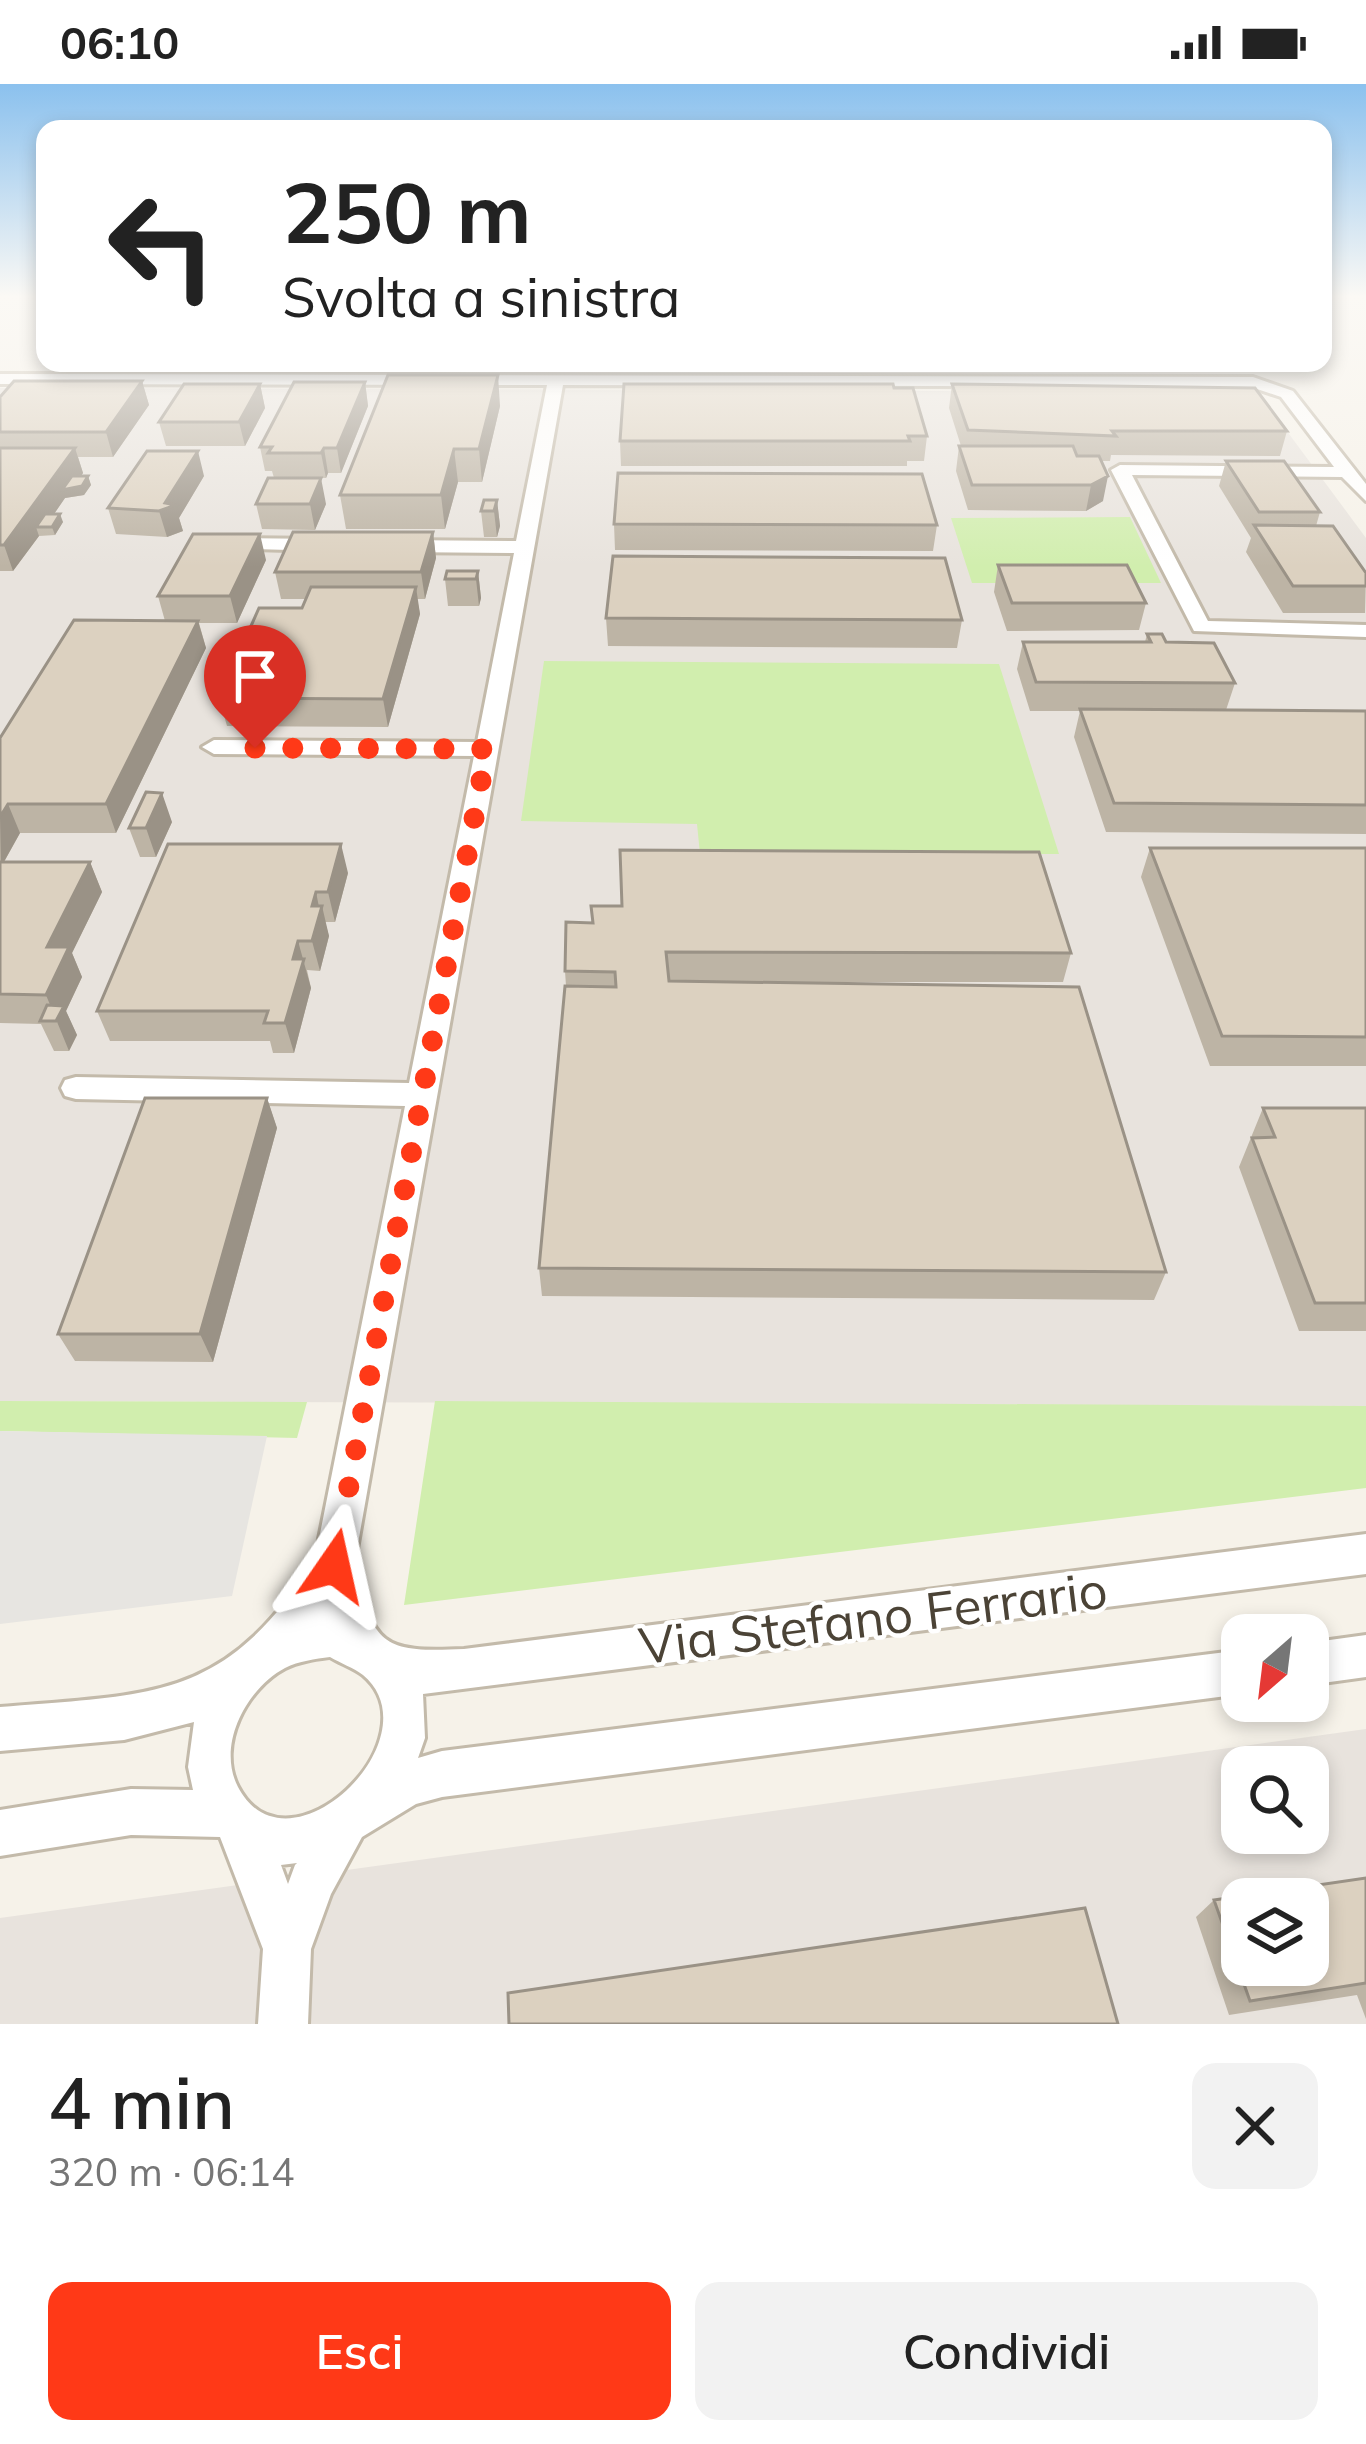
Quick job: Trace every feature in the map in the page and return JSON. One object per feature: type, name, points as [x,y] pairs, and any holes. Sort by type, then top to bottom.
[{"type":"street","points":[[287,1948],[236,1821],[214,1789],[209,1757],[220,1710],[301,1620],[334,1566],[555,386]]},
{"type":"street","points":[[1269,386],[1287,394],[1366,496]]},
{"type":"street","points":[[1347,472],[1120,470],[1201,627],[1366,631]]},
{"type":"street","points":[[210,544],[346,545]]},
{"type":"street","points":[[369,545],[525,547]]},
{"type":"street","points":[[214,747],[487,749]]},
{"type":"street","points":[[76,1088],[422,1095]]},
{"type":"street","name":"Via Stefano Ferrario","points":[[371,1652],[416,1672],[464,1671],[1366,1554]]},
{"type":"street","points":[[283,2024],[287,1948],[312,1882],[391,1775],[403,1744],[405,1712],[398,1683],[349,1628],[334,1566]]},
{"type":"street","points":[[0,1729],[165,1709],[226,1686],[262,1659],[304,1638],[333,1636],[371,1652]]},
{"type":"street","points":[[1329,1661],[1366,1656]]},
{"type":"street","points":[[0,1833],[131,1812],[236,1821],[280,1841],[312,1839],[407,1784],[442,1774],[1221,1675]]},
{"type":"shaded area","points":[[0,388],[1258,392],[1366,538],[1366,1406],[0,1401]]},
{"type":"shaded area","points":[[0,1431],[267,1436],[232,1596],[0,1624]]},
{"type":"shaded area","points":[[1366,1729],[1366,2024],[0,2024],[0,1918],[1221,1749],[1221,1854],[1329,1854],[1329,1746],[1243,1746]]},
{"type":"green space","points":[[1130,517],[1161,583],[972,583],[951,518]]},
{"type":"green space","points":[[544,661],[999,664],[1059,854],[700,854],[697,824],[521,821]]},
{"type":"green space","points":[[0,1401],[307,1402],[297,1438],[0,1431]]},
{"type":"green space","points":[[435,1401],[1366,1406],[1366,1488],[404,1605]]},
{"type":"building","points":[[10,386],[139,386],[106,432],[0,432],[0,397]]},
{"type":"building","points":[[183,386],[259,386],[239,422],[159,422]]},
{"type":"building","points":[[292,386],[364,386],[337,448],[324,448],[321,453],[268,453],[272,447],[260,447]]},
{"type":"building","points":[[384,386],[495,386],[479,449],[454,449],[441,495],[340,495]]},
{"type":"building","points":[[624,386],[913,388],[927,436],[908,436],[910,441],[620,441]]},
{"type":"building","points":[[953,386],[1255,388],[1287,431],[1112,431],[1116,436],[968,430]]},
{"type":"building","points":[[959,446],[1073,446],[1077,456],[1099,456],[1108,476],[1091,485],[972,485]]},
{"type":"building","points":[[0,448],[75,448],[4,545],[0,545]]},
{"type":"building","points":[[147,451],[198,451],[165,503],[176,505],[159,511],[108,508]]},
{"type":"building","points":[[1226,461],[1284,461],[1320,512],[1259,512]]},
{"type":"building","points":[[618,473],[922,474],[937,525],[614,524]]},
{"type":"building","points":[[72,476],[88,476],[82,486],[62,490]]},
{"type":"building","points":[[268,478],[321,478],[310,504],[256,504]]},
{"type":"building","points":[[484,500],[497,500],[494,511],[481,511]]},
{"type":"building","points":[[45,514],[60,514],[52,527],[36,527]]},
{"type":"building","points":[[1254,525],[1333,526],[1366,573],[1366,586],[1293,586]]},
{"type":"building","points":[[293,532],[433,532],[421,572],[275,572]]},
{"type":"building","points":[[193,534],[260,534],[230,596],[158,596]]},
{"type":"building","points":[[613,556],[945,558],[962,620],[606,618]]},
{"type":"building","points":[[998,565],[1127,565],[1146,603],[1012,603]]},
{"type":"building","points":[[447,571],[478,571],[476,579],[445,579]]},
{"type":"building","points":[[311,587],[416,587],[383,699],[219,698],[259,608],[302,608]]},
{"type":"building","points":[[74,620],[198,621],[106,804],[8,804],[0,817],[0,738]]},
{"type":"building","points":[[1147,634],[1162,634],[1166,642],[1214,643],[1235,683],[1036,682],[1023,642],[1151,642]]},
{"type":"building","points":[[1080,709],[1366,711],[1366,805],[1114,803]]},
{"type":"building","points":[[146,792],[162,793],[146,828],[129,828]]},
{"type":"building","points":[[168,844],[341,844],[328,892],[316,892],[312,906],[322,906],[312,941],[298,941],[293,959],[304,959],[285,1023],[264,1023],[268,1011],[97,1011]]},
{"type":"building","points":[[1150,848],[1366,848],[1366,1037],[1222,1036]]},
{"type":"building","points":[[620,850],[1039,852],[1071,953],[666,952],[669,981],[1079,987],[1166,1272],[539,1268],[565,986],[616,987],[615,972],[565,971],[566,922],[593,923],[591,906],[622,906]]},
{"type":"building","points":[[0,862],[90,862],[47,947],[69,947],[46,995],[0,994]]},
{"type":"building","points":[[47,1005],[64,1006],[56,1021],[40,1021]]},
{"type":"building","points":[[145,1098],[267,1098],[200,1334],[58,1334]]},
{"type":"building","points":[[1263,1108],[1366,1108],[1366,1303],[1315,1303],[1252,1138],[1275,1137]]},
{"type":"building","points":[[1366,1878],[1366,1983],[1250,2001],[1245,1986],[1329,1986],[1329,1883]]},
{"type":"building","points":[[1085,1908],[1118,2024],[509,2024],[508,1993]]},
{"type":"route","points":[[255,748],[487,749],[334,1566]]}]
